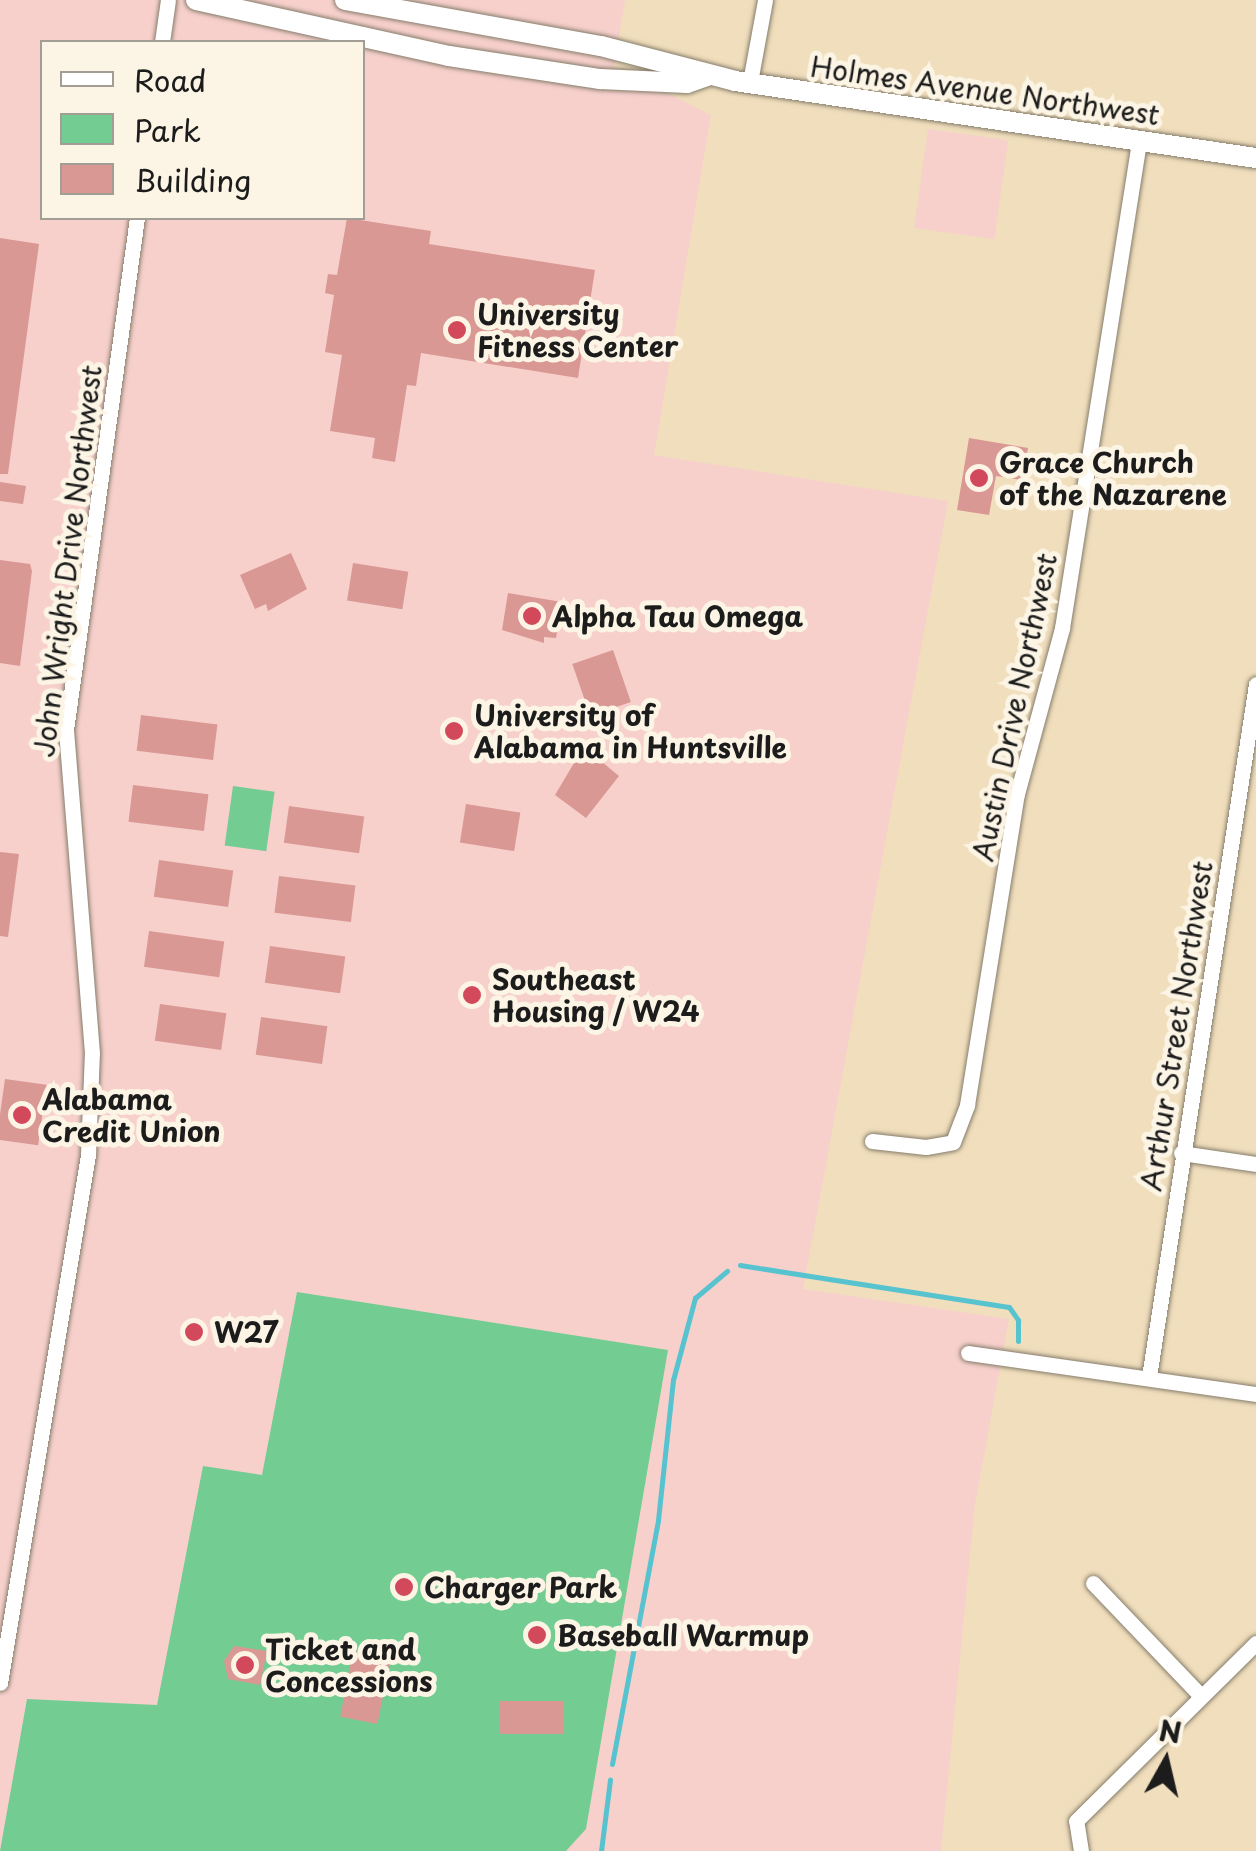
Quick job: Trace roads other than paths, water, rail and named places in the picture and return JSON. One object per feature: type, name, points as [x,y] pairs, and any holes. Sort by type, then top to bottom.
[{"type":"main road","name":"Holmes Avenue Northwest","points":[[196,0],[365,40],[562,73],[687,83],[707,76]]},
{"type":"main road","name":"Holmes Avenue Northwest","points":[[345,0],[650,56],[707,76],[1256,158]]},
{"type":"street","points":[[162,40],[168,0]]},
{"type":"street","points":[[750,82],[765,0]]},
{"type":"street","name":"Austin Drive Northwest","points":[[872,1141],[926,1147],[953,1142],[967,1104],[1017,794],[1062,628],[1139,140]]},
{"type":"street","name":"John Wright Drive Northwest","points":[[0,1683],[88,1154],[92,1053],[66,730],[137,220]]},
{"type":"street","name":"Arthur Street Northwest","points":[[1149,1377],[1256,684]]},
{"type":"street","points":[[1181,1153],[1256,1164]]},
{"type":"street","points":[[968,1353],[1256,1394]]},
{"type":"street","points":[[1094,1583],[1201,1696]]},
{"type":"street","points":[[1081,1851],[1076,1821],[1256,1643]]},
{"type":"waterway","points":[[740,1265],[1009,1307],[1018,1320],[1018,1341]]},
{"type":"waterway","points":[[612,1764],[658,1520],[673,1380],[695,1298],[727,1271]]},
{"type":"waterway","points":[[601,1851],[610,1780]]},
{"type":"place","name":"University Fitness Center","points":[[457,330]]},
{"type":"place","name":"Grace Church of the Nazarene","points":[[979,478]]},
{"type":"place","name":"Alpha Tau Omega","points":[[532,616]]},
{"type":"place","name":"University of Alabama in Huntsville","points":[[454,731]]},
{"type":"place","name":"Southeast Housing / W24","points":[[472,995]]},
{"type":"place","name":"Alabama Credit Union","points":[[22,1115]]},
{"type":"place","name":"W27","points":[[194,1332]]},
{"type":"place","name":"Charger Park","points":[[404,1587]]},
{"type":"place","name":"Baseball Warmup","points":[[537,1635]]},
{"type":"place","name":"Ticket and Concessions","points":[[245,1665]]}]
